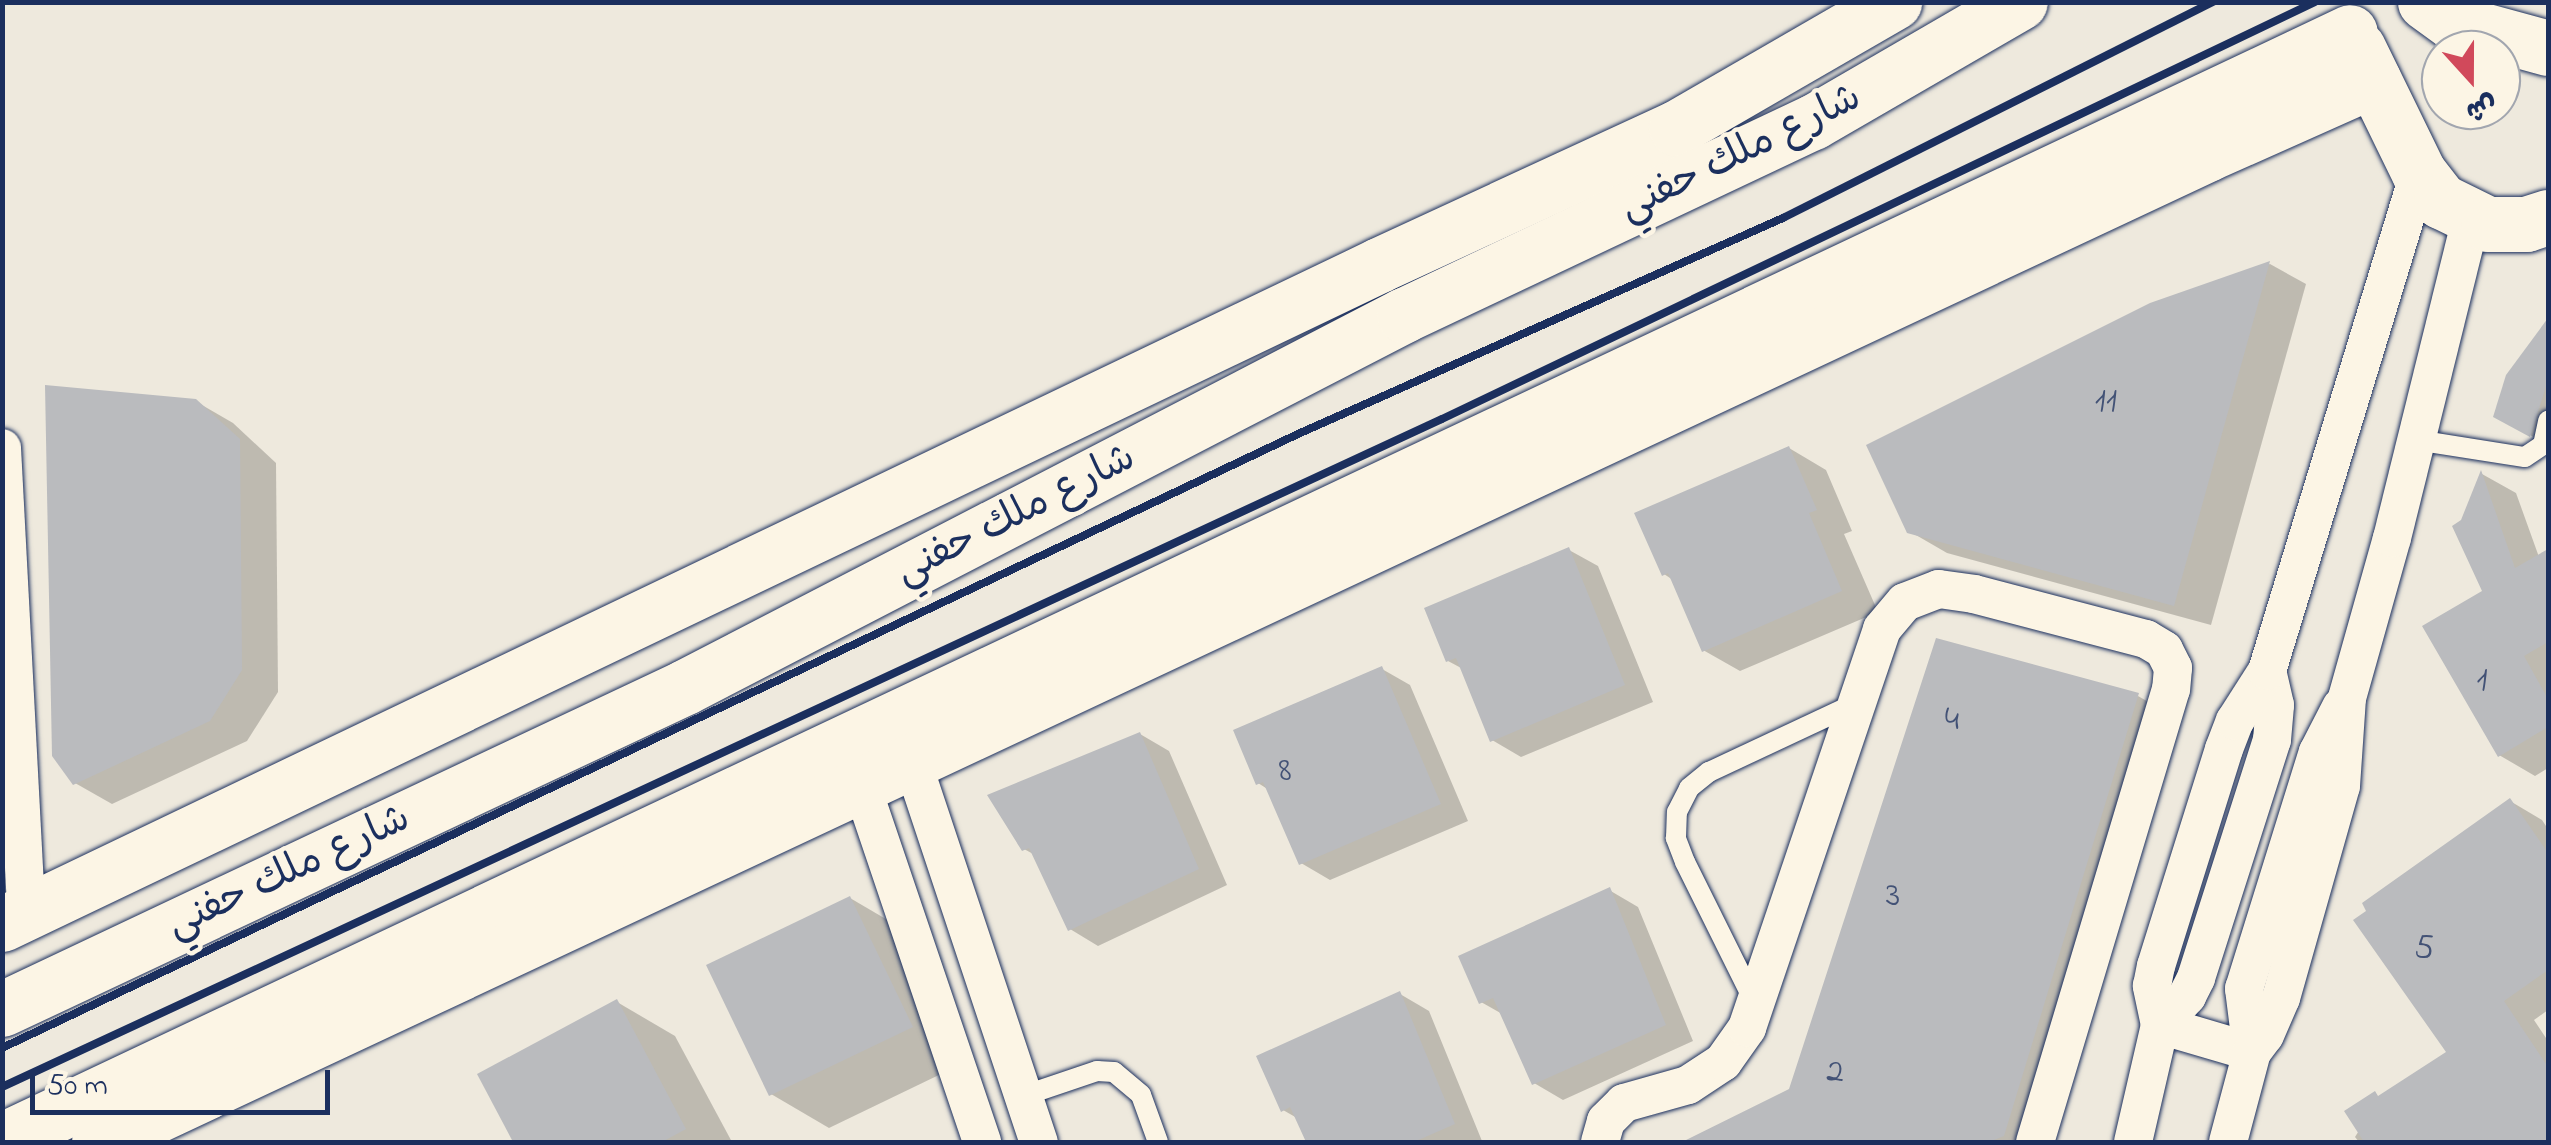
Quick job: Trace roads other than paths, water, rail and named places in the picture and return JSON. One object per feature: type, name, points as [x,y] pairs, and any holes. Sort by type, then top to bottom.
[{"type":"main road","name":"شارع ملك حفني","points":[[14,919],[1378,265],[1676,128],[1894,2]]},
{"type":"main road","name":"شارع ملك حفني","points":[[2,1009],[685,688],[1404,315],[1813,122],[2020,2]]},
{"type":"main road","points":[[2426,2],[2453,22],[2548,48]]},
{"type":"main road","points":[[2351,38],[2418,172],[2440,201],[2471,219],[2506,226],[2548,217]]},
{"type":"main road","points":[[100,1142],[912,761],[2351,38]]},
{"type":"main road","points":[[2,1140],[2351,38]]},
{"type":"main road","points":[[1378,265],[1404,315]]},
{"type":"street","points":[[2133,1142],[2160,1025],[2188,996],[2196,978],[2272,740],[2275,705],[2266,671],[2418,172]]},
{"type":"street","points":[[2228,1142],[2252,1052],[2244,989],[2318,752],[2347,698],[2471,219]]},
{"type":"street","points":[[2,448],[14,919]]},
{"type":"street","points":[[1600,1142],[1606,1121],[1624,1103],[1688,1084],[1723,1062],[1756,1006],[1882,629],[1905,602],[1938,589],[2146,639],[2164,650],[2173,668],[2035,1142]]},
{"type":"street","points":[[912,761],[1039,1142]]},
{"type":"street","points":[[861,784],[982,1142]]},
{"type":"street","points":[[2160,1025],[2252,1052]]},
{"type":"lane","points":[[2416,440],[2524,456],[2543,445],[2548,420]]},
{"type":"lane","points":[[1756,1006],[1676,838],[1677,812],[1688,788],[1709,772],[1858,702]]},
{"type":"lane","points":[[1024,1096],[1097,1071],[1114,1072],[1142,1095],[1158,1142]]},
{"type":"railway","points":[[2,1048],[1298,434],[1783,218],[2213,2]]},
{"type":"railway","points":[[2,1087],[1442,419],[2315,2]]}]
